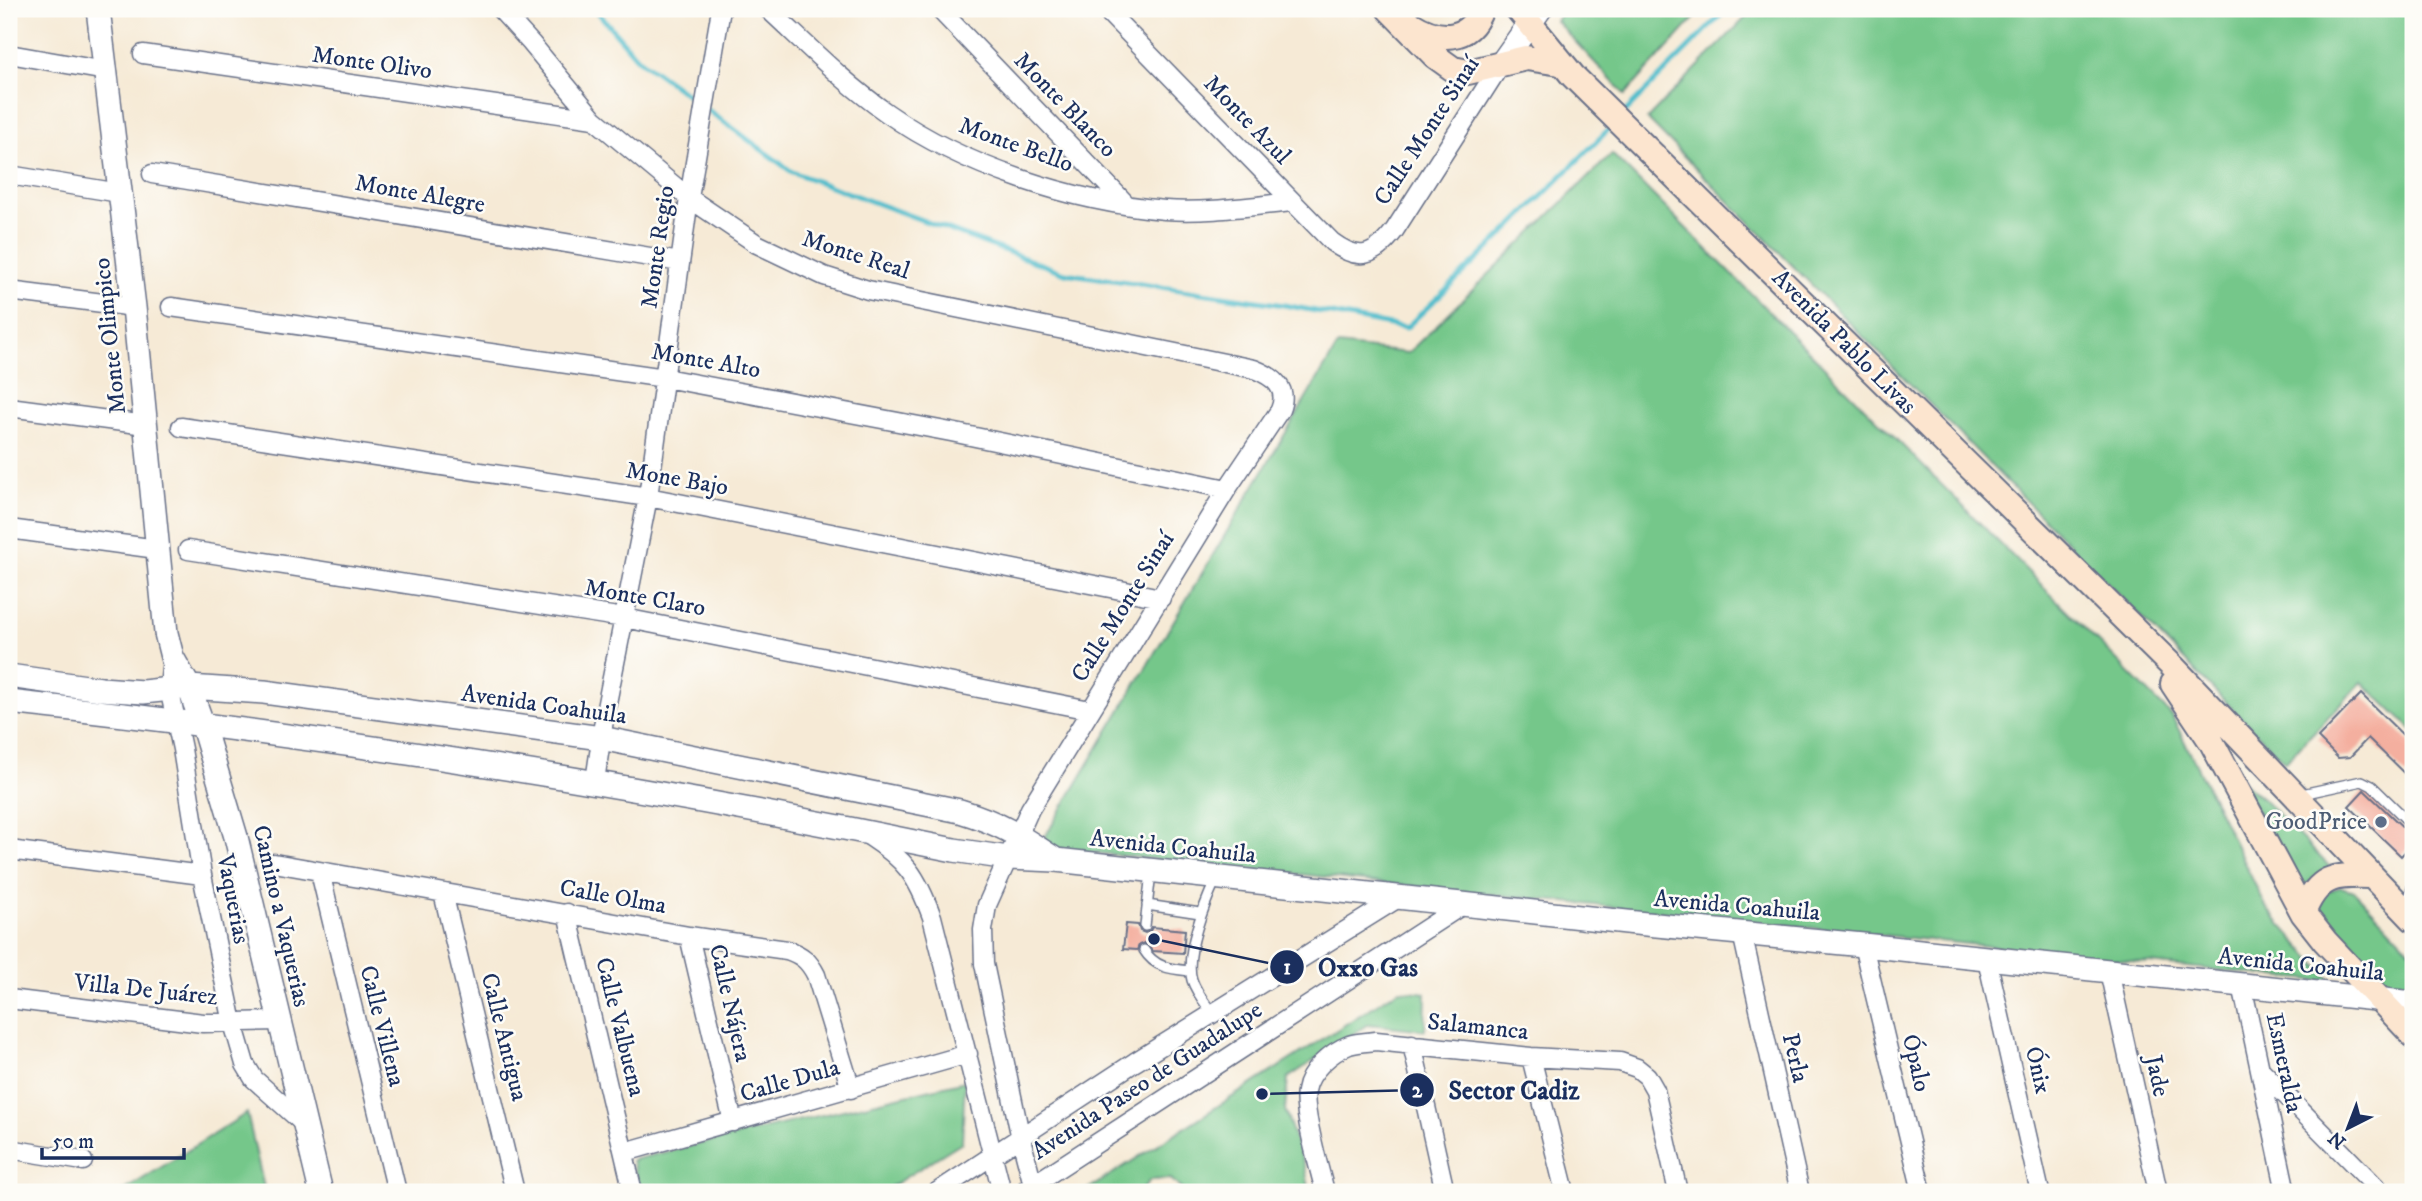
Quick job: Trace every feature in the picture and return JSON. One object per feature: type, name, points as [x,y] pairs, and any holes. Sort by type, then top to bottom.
[{"type":"main road","points":[[1391,11],[1419,29],[1442,37],[1462,32],[1478,16],[1481,9]]},
{"type":"main road","points":[[1391,11],[1435,56],[1452,69],[1468,72],[1531,58],[1566,70]]},
{"type":"main road","name":"Avenida Pablo Livas","points":[[1529,14],[1566,70],[2173,667],[2410,915]]},
{"type":"main road","name":"Avenida Pablo Livas","points":[[2127,622],[2205,732],[2303,914],[2413,1035]]},
{"type":"main road","points":[[2303,914],[2312,895],[2325,881],[2338,876],[2371,876]]},
{"type":"street","name":"Monte Olimpico","points":[[98,9],[134,307],[166,633],[172,657]]},
{"type":"street","name":"Monte Real","points":[[499,9],[594,119],[689,198],[757,244],[824,276],[868,290],[1254,369],[1273,378],[1281,386]]},
{"type":"street","name":"Monte Regio","points":[[595,781],[648,497],[689,198],[721,9]]},
{"type":"street","name":"Monte Bello","points":[[768,9],[851,86],[889,115],[962,155],[1004,172],[1049,187],[1127,205],[1168,210],[1292,202]]},
{"type":"street","name":"Monte Blanco","points":[[939,9],[1127,205]]},
{"type":"street","name":"Monte Azul","points":[[1105,9],[1332,242],[1359,255]]},
{"type":"street","name":"Calle Monte Sinaí","points":[[1359,255],[1378,249],[1394,231],[1501,64],[1529,14]]},
{"type":"street","points":[[9,54],[106,71]]},
{"type":"street","name":"Monte Olivo","points":[[143,54],[594,119]]},
{"type":"street","name":"Monte Alegre","points":[[152,174],[680,262]]},
{"type":"street","points":[[9,175],[120,193]]},
{"type":"street","points":[[9,291],[134,307]]},
{"type":"street","name":"Monte Alto","points":[[171,307],[665,378],[951,432],[1227,489]]},
{"type":"street","name":"Calle Monte Sinaí","points":[[1007,858],[1030,809],[1090,710],[1227,489],[1280,410],[1284,396],[1281,386]]},
{"type":"street","points":[[9,407],[146,425]]},
{"type":"street","name":"Mone Bajo","points":[[181,427],[648,497],[1161,598]]},
{"type":"street","points":[[9,529],[157,549]]},
{"type":"street","name":"Monte Claro","points":[[188,550],[624,618],[1090,710]]},
{"type":"street","name":"Camino a Vaquerias","points":[[172,657],[179,687],[202,723],[236,837],[321,1192]]},
{"type":"street","name":"Avenida Coahuila","points":[[9,676],[143,692],[179,687],[264,692],[601,738],[960,811],[992,821],[1018,834],[1056,860]]},
{"type":"street","name":"Vaquerias","points":[[179,687],[175,720],[202,875],[233,1023],[245,1064],[254,1079],[304,1124]]},
{"type":"street","name":"Avenida Coahuila","points":[[9,702],[202,723],[595,781],[1007,858],[1056,860],[2413,1003]]},
{"type":"street","name":"Avenida Paseo de Guadalupe","points":[[860,831],[886,847],[905,864],[920,886],[932,916],[1002,1192]]},
{"type":"street","points":[[9,850],[202,875]]},
{"type":"street","name":"Avenida Paseo de Guadalupe","points":[[1007,858],[987,905],[983,930],[984,964],[1030,1190],[1464,904]]},
{"type":"street","name":"Calle Olma","points":[[274,863],[799,954],[809,961],[816,975],[851,1089]]},
{"type":"street","name":"Calle Villena","points":[[320,872],[397,1192]]},
{"type":"street","name":"Calle Antigua","points":[[443,893],[515,1192]]},
{"type":"street","name":"Avenida Paseo de Guadalupe","points":[[937,1192],[1212,1013],[1398,898]]},
{"type":"street","name":"Calle Valbuena","points":[[567,913],[633,1192]]},
{"type":"street","name":"Perla","points":[[1742,933],[1800,1192]]},
{"type":"street","name":"Calle Nájera","points":[[689,936],[733,1122]]},
{"type":"street","name":"Ópalo","points":[[1863,945],[1922,1192]]},
{"type":"street","name":"Ónix","points":[[1987,959],[2040,1192]]},
{"type":"street","name":"Jade","points":[[2109,971],[2158,1192]]},
{"type":"street","name":"Esmeralda","points":[[2242,985],[2286,1192]]},
{"type":"street","name":"Villa De Juárez","points":[[9,999],[203,1023],[278,1021]]},
{"type":"street","name":"Salamanca","points":[[1325,1192],[1306,1107],[1306,1089],[1316,1071],[1331,1054],[1351,1044],[1376,1041],[1531,1058],[1620,1062],[1637,1068],[1647,1076],[1655,1090],[1678,1192]]},
{"type":"street","points":[[1412,1044],[1444,1192]]},
{"type":"street","name":"Calle Dula","points":[[625,1152],[968,1054]]},
{"type":"street","points":[[1531,1058],[1564,1192]]},
{"type":"street","points":[[2260,1069],[2381,1192]]},
{"type":"street","points":[[9,1149],[83,1161]]},
{"type":"lane","points":[[2295,795],[2362,781],[2372,786],[2413,826]]},
{"type":"lane","points":[[1145,926],[1151,870]]},
{"type":"lane","points":[[1212,1013],[1192,982],[1190,971],[1200,914],[1217,878]]},
{"type":"lane","points":[[2410,915],[2413,884]]},
{"type":"lane","points":[[1147,905],[1200,914]]},
{"type":"lane","points":[[1144,950],[1149,958],[1166,968],[1190,971]]},
{"type":"green space","points":[[1564,9],[1703,9],[1625,95],[1556,21]]},
{"type":"green space","points":[[1754,9],[2413,9],[2413,731],[2362,682],[2285,762],[1647,119]]},
{"type":"green space","points":[[1612,154],[2172,716],[2267,909],[2332,982],[1039,847],[1338,345],[1408,353]]},
{"type":"green space","points":[[2238,778],[2263,799],[2331,868],[2300,886]]},
{"type":"green space","points":[[2341,887],[2354,891],[2413,953],[2413,990],[2378,983],[2315,913],[2323,892]]},
{"type":"green space","points":[[1399,990],[1426,993],[1425,1030],[1368,1024],[1288,1078],[1285,1110],[1305,1168],[1310,1192],[1184,1192],[1171,1179],[1150,1180],[1141,1192],[1084,1192]]},
{"type":"green space","points":[[965,1081],[962,1142],[882,1192],[640,1192],[632,1160]]},
{"type":"green space","points":[[247,1113],[265,1192],[122,1192]]},
{"type":"building","points":[[2361,694],[2413,745],[2413,782],[2368,738],[2350,757],[2338,758],[2318,738]]},
{"type":"building","name":"GoodPrice","points":[[2364,790],[2413,837],[2413,843],[2401,856],[2349,806]]},
{"type":"building","points":[[1126,924],[1138,925],[1140,931],[1145,933],[1152,927],[1185,930],[1183,953],[1153,951],[1144,943],[1139,945],[1137,950],[1123,949]]},
{"type":"waterway","points":[[595,9],[638,59],[700,104]]},
{"type":"waterway","points":[[1621,116],[1727,9]]},
{"type":"waterway","points":[[708,110],[792,172],[1065,273],[1284,305],[1406,328],[1612,126]]},
{"type":"place","name":"GoodPrice","points":[[2381,822]]},
{"type":"place","name":"Oxxo Gas","points":[[1154,939]]},
{"type":"place","name":"Sector Cadiz","points":[[1262,1094]]}]
